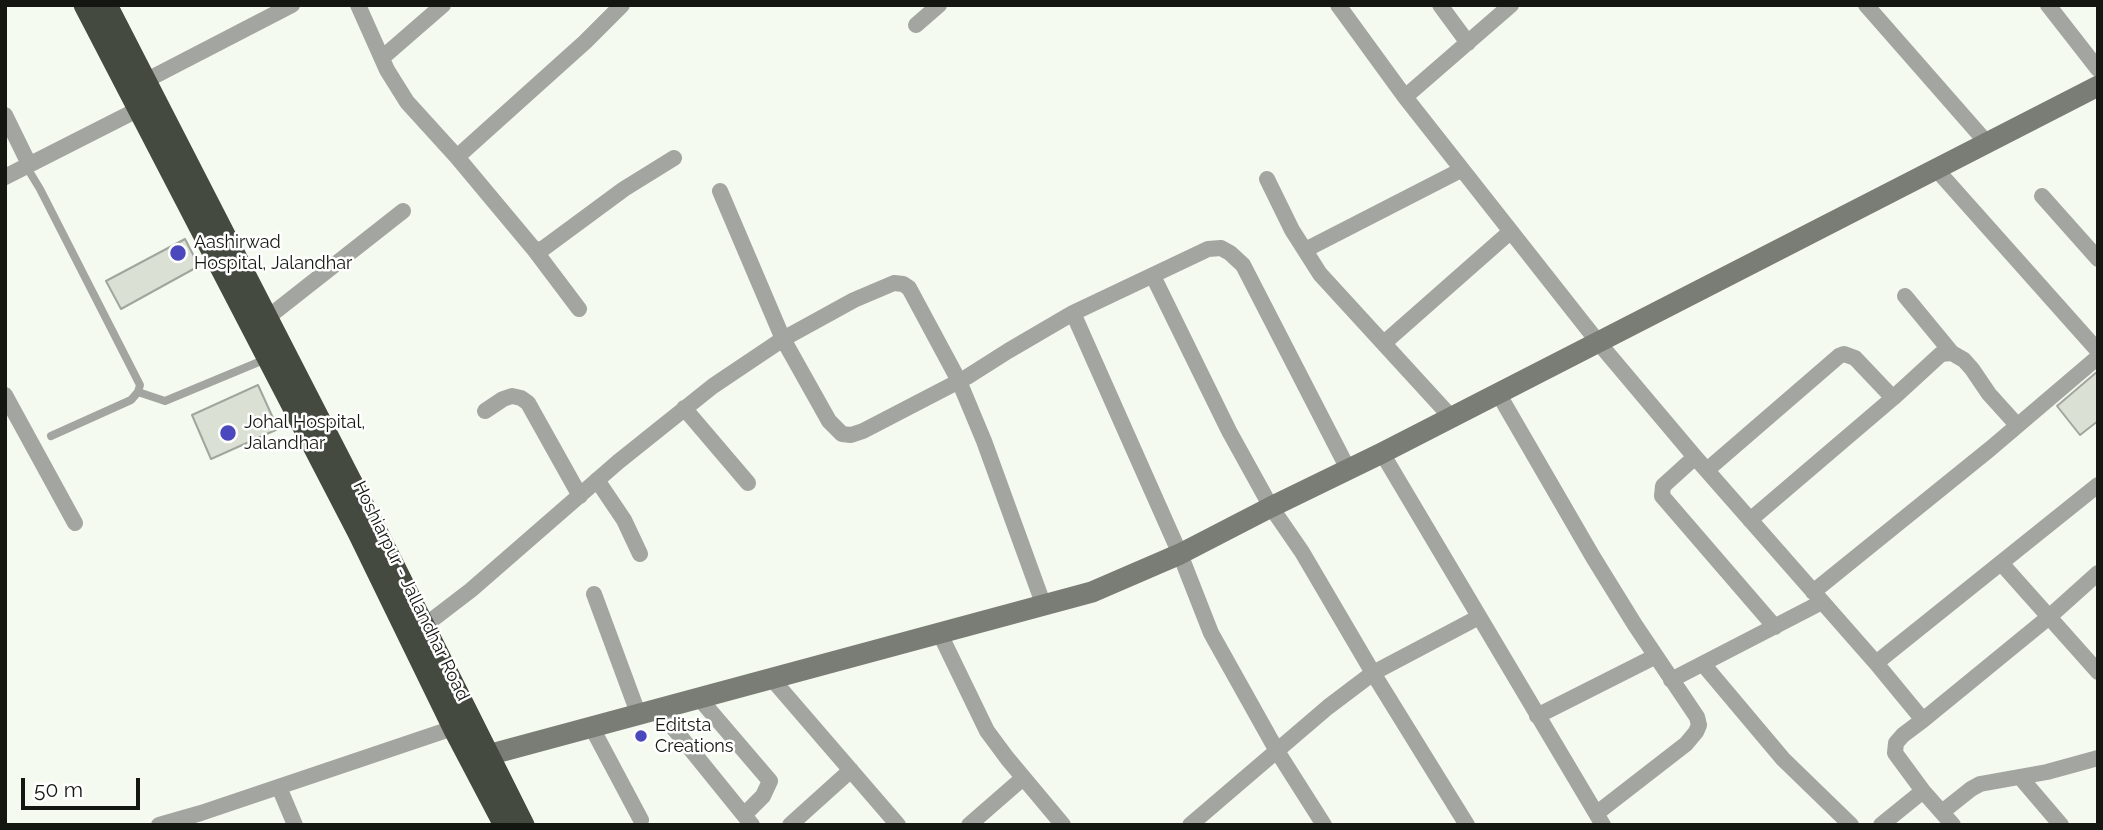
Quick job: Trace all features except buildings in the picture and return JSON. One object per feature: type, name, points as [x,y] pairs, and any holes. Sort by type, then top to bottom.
[{"type":"highway","name":"Hoshiarpur - Jallandhar Road","points":[[84,5],[358,533],[496,790],[524,825]]},
{"type":"highway","name":"Hoshiarpur - Jallandhar Road","points":[[107,5],[424,626],[462,725],[488,755],[504,825]]},
{"type":"street","points":[[145,81],[292,5]]},
{"type":"street","points":[[358,5],[382,58],[407,102],[533,248],[579,309]]},
{"type":"street","points":[[382,58],[443,5]]},
{"type":"street","points":[[457,157],[585,42],[622,5]]},
{"type":"street","points":[[916,25],[939,5]]},
{"type":"street","points":[[1338,5],[1461,170],[1598,342],[1923,720]]},
{"type":"street","points":[[1440,5],[1468,43]]},
{"type":"street","points":[[1405,97],[1511,5]]},
{"type":"street","points":[[1866,5],[1987,143]]},
{"type":"street","points":[[2048,5],[2098,69]]},
{"type":"street","points":[[488,755],[1092,592],[1180,554],[1382,453],[2098,86]]},
{"type":"street","points":[[5,177],[139,109]]},
{"type":"street","points":[[5,115],[28,165]]},
{"type":"street","points":[[533,248],[544,248],[624,189],[674,158]]},
{"type":"street","points":[[1936,169],[2098,351]]},
{"type":"street","points":[[1305,250],[1461,170]]},
{"type":"street","points":[[1267,179],[1320,274],[1451,417]]},
{"type":"street","points":[[720,191],[783,339],[829,421],[842,434],[851,435],[863,431],[959,381],[1073,313],[1208,249],[1220,248],[1243,265],[1348,469]]},
{"type":"street","points":[[2042,196],[2098,259]]},
{"type":"street","points":[[267,318],[403,211]]},
{"type":"street","points":[[1384,344],[1510,232]]},
{"type":"street","points":[[1153,275],[1229,431],[1271,507],[1302,552],[1467,825]]},
{"type":"street","points":[[424,626],[471,590],[597,480],[713,386],[783,339],[883,286],[894,283],[909,288],[959,381],[989,454],[1044,606]]},
{"type":"street","points":[[1905,296],[1952,353],[1972,369],[1989,394],[2017,425]]},
{"type":"street","points":[[1073,313],[1180,554],[1211,633],[1277,751],[1324,825]]},
{"type":"street","points":[[1750,520],[1893,398],[1931,361],[1941,354],[1952,353]]},
{"type":"street","points":[[1707,470],[1844,354],[1855,358],[1893,398]]},
{"type":"street","points":[[1671,680],[1775,627],[1817,597],[2098,357]]},
{"type":"street","points":[[1382,453],[1600,819],[1686,744],[1699,725],[1697,717],[1593,556],[1498,393]]},
{"type":"street","points":[[5,395],[75,523]]},
{"type":"street","points":[[485,411],[512,396],[528,403],[580,496]]},
{"type":"street","points":[[684,408],[747,483]]},
{"type":"street","points":[[1695,457],[1663,486],[1662,496],[1775,627]]},
{"type":"street","points":[[597,480],[624,520],[640,554]]},
{"type":"street","points":[[1876,663],[2098,485]]},
{"type":"street","points":[[2001,563],[2098,672]]},
{"type":"street","points":[[1953,825],[1895,753],[1896,743],[2049,617],[2098,573]]},
{"type":"street","points":[[593,594],[648,711],[748,820],[769,781],[699,698]]},
{"type":"street","points":[[1190,825],[1328,707],[1373,673],[1479,617]]},
{"type":"street","points":[[940,634],[987,731],[1063,825]]},
{"type":"street","points":[[1537,716],[1656,656]]},
{"type":"street","points":[[1703,663],[1783,759],[1851,825]]},
{"type":"street","points":[[772,678],[898,825]]},
{"type":"street","points":[[159,825],[462,725]]},
{"type":"street","points":[[592,726],[641,820]]},
{"type":"street","points":[[1942,812],[1975,786],[2047,772],[2098,758]]},
{"type":"street","points":[[790,825],[851,770]]},
{"type":"street","points":[[2021,777],[2061,825]]},
{"type":"street","points":[[969,825],[1023,778]]},
{"type":"street","points":[[279,787],[295,825]]},
{"type":"street","points":[[1881,825],[1923,790]]},
{"type":"lane","points":[[28,165],[140,385],[138,393],[131,400],[51,436]]},
{"type":"lane","points":[[138,393],[165,401],[268,358]]},
{"type":"place","name":"Aashirwad Hospital, Jalandhar","points":[[178,253]]},
{"type":"place","name":"Johal Hospital, Jalandhar","points":[[228,433]]},
{"type":"place","name":"Editsta Creations","points":[[641,736]]}]
